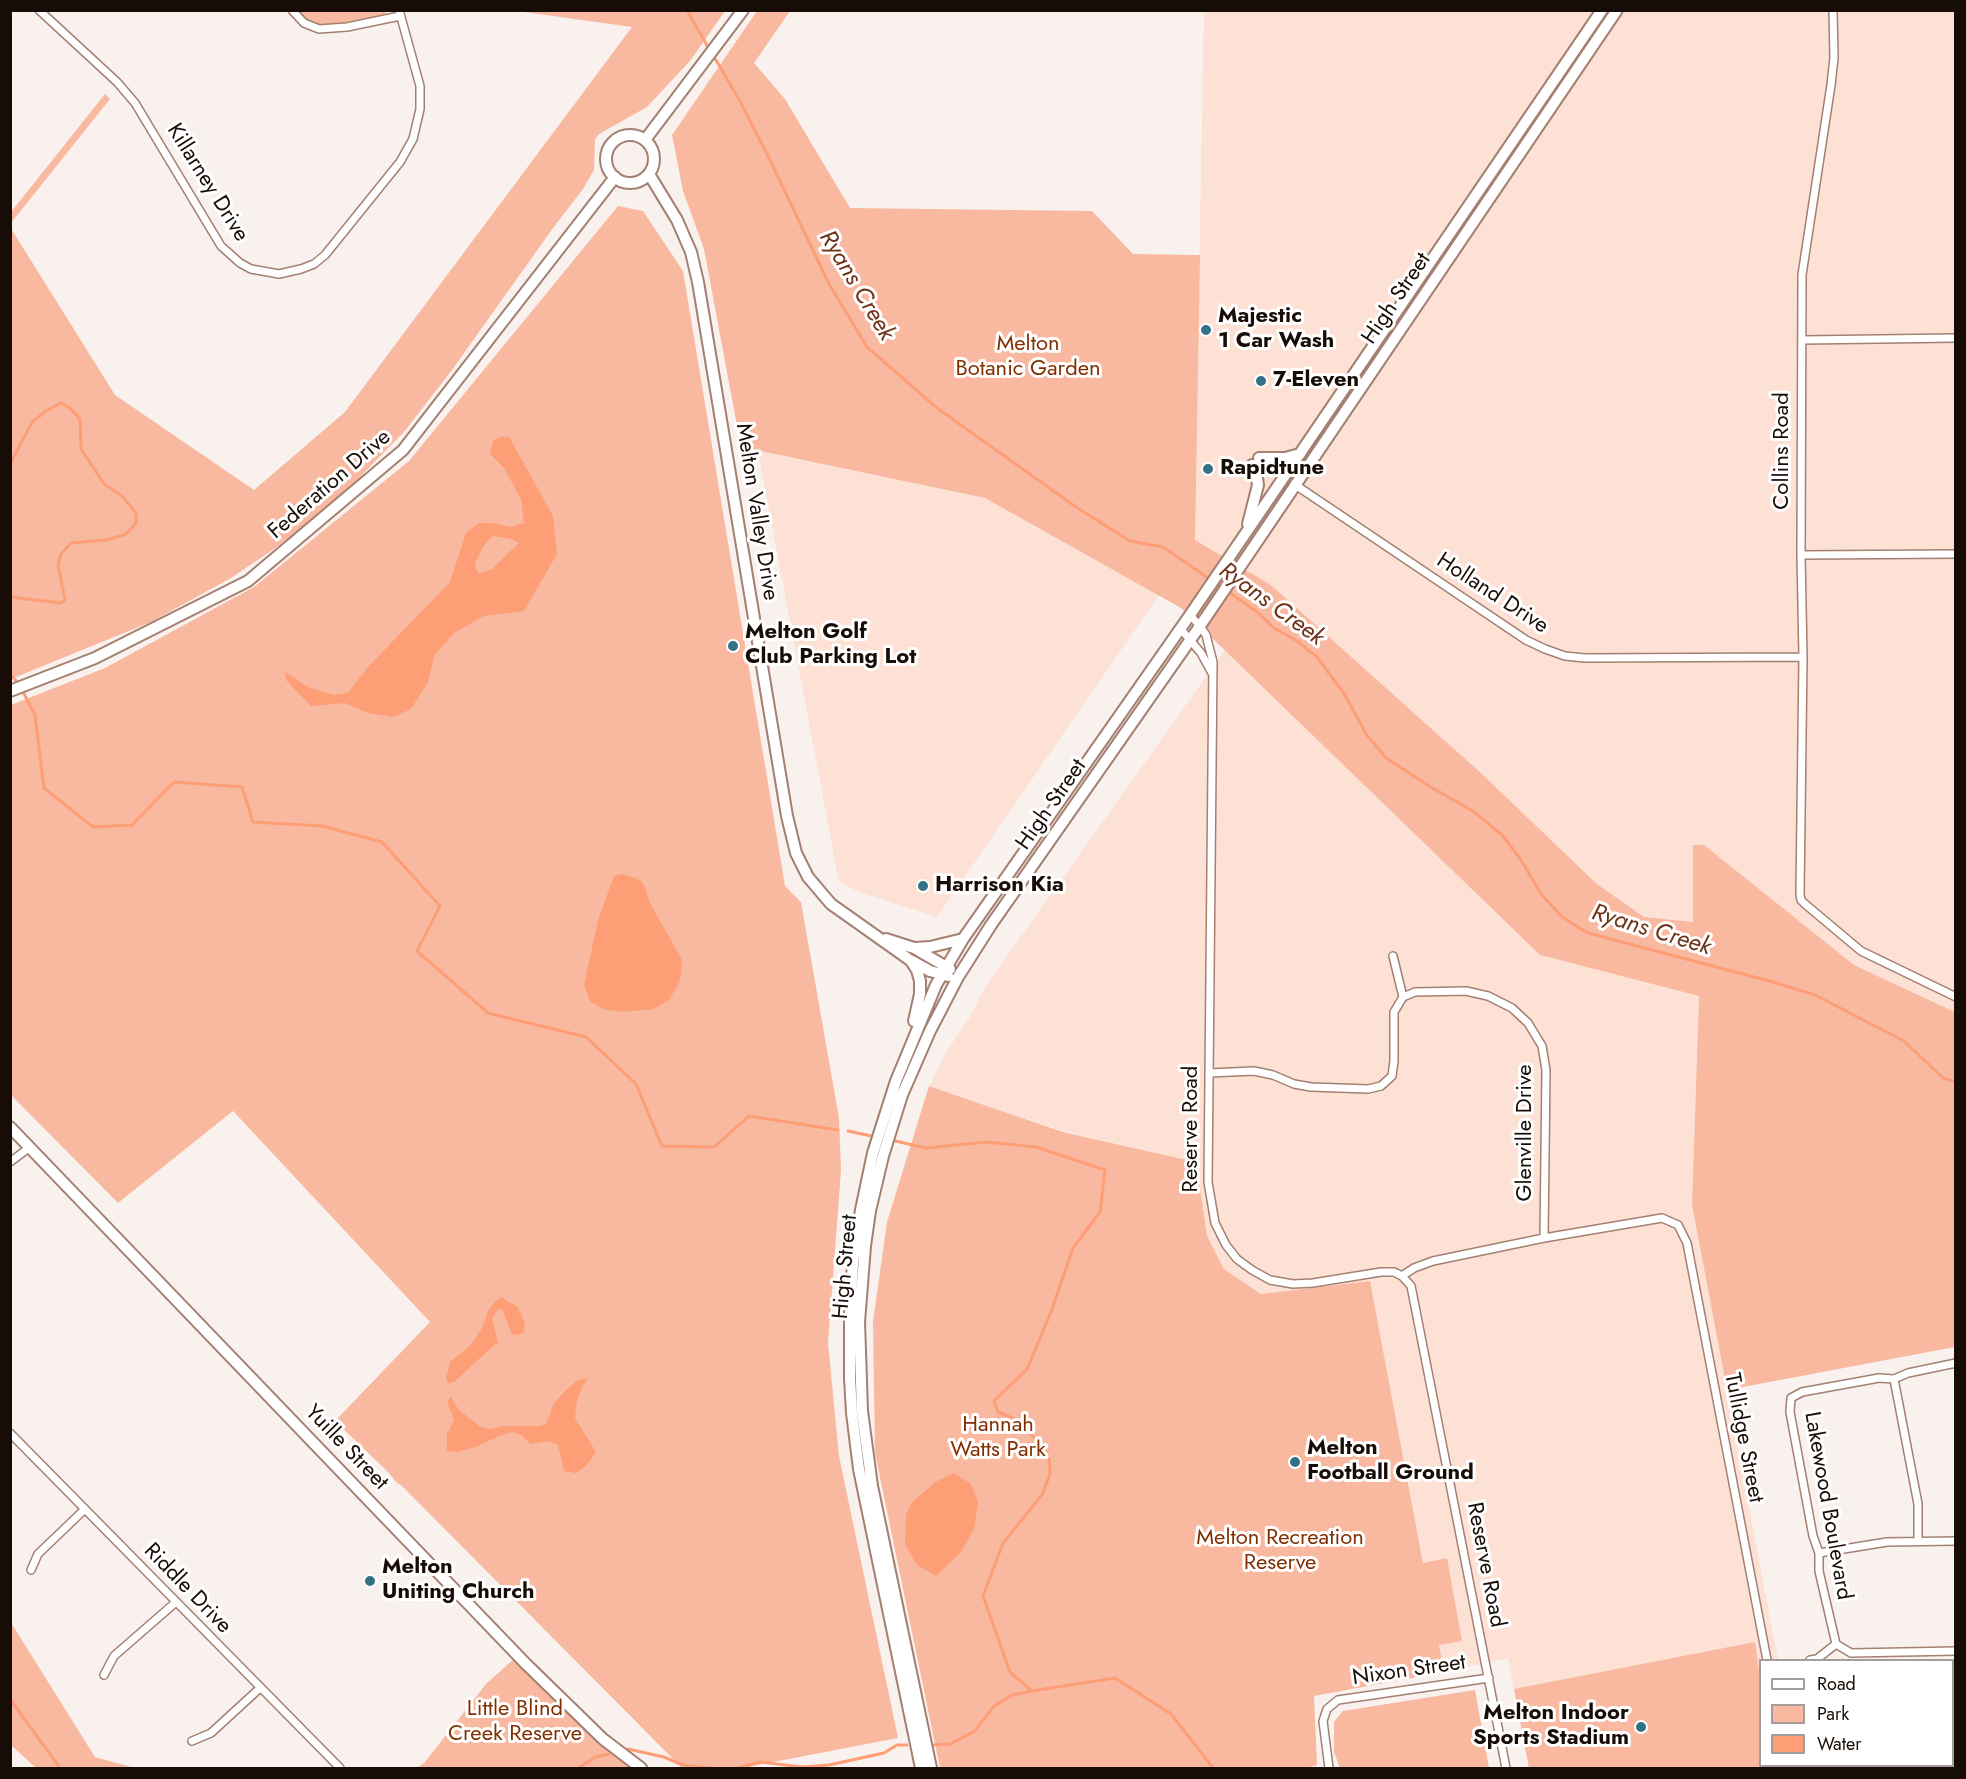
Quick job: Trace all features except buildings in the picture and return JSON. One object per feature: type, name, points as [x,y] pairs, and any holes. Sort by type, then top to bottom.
[{"type":"main road","points":[[645,140],[743,10]]},
{"type":"main road","name":"High Street","points":[[921,1768],[859,1469],[852,1413],[849,1348],[853,1263],[861,1210],[885,1131],[901,1067],[944,970],[963,939],[1212,584],[1602,10]]},
{"type":"main road","name":"High Street","points":[[885,1131],[921,1050],[958,977],[991,925],[1200,626],[1617,10]]},
{"type":"main road","points":[[628,135],[645,140],[654,156],[649,174],[633,183],[623,182],[615,177],[606,161],[607,152],[612,144],[628,135]]},
{"type":"main road","name":"Melton Valley Drive","points":[[649,174],[692,252],[793,842],[801,864],[815,887],[831,904],[910,960],[930,971],[944,970]]},
{"type":"main road","name":"Federation Drive","points":[[10,691],[95,658],[248,581],[403,450],[615,177]]},
{"type":"main road","points":[[1246,533],[1258,485],[1255,461],[1300,454]]},
{"type":"main road","points":[[1284,477],[1294,484]]},
{"type":"main road","name":"Melton Valley Drive","points":[[880,937],[914,948],[944,970],[958,977]]},
{"type":"main road","points":[[914,948],[930,947],[963,939]]},
{"type":"main road","points":[[901,1067],[920,994],[919,976],[910,960]]},
{"type":"main road","name":"Yuille Street","points":[[10,1126],[525,1663],[603,1739],[641,1768]]},
{"type":"main road","name":"High Street","points":[[878,1155],[859,1322],[862,1411],[872,1486],[931,1768]]},
{"type":"street","name":"Killarney Drive","points":[[39,10],[117,82],[135,103],[221,246],[240,263],[251,269],[279,274],[302,269],[314,264],[325,255],[400,162],[413,139],[420,108],[420,86],[399,13]]},
{"type":"street","points":[[292,10],[304,22],[319,29],[347,27],[399,13]]},
{"type":"street","name":"Collins Road","points":[[1833,10],[1834,58],[1831,86],[1802,275],[1803,657],[1800,894],[1805,904],[1861,951],[1956,997]]},
{"type":"street","points":[[1802,340],[1956,338]]},
{"type":"street","name":"Holland Drive","points":[[1294,484],[1526,640],[1545,650],[1565,656],[1585,658],[1803,657]]},
{"type":"street","points":[[1801,555],[1956,554]]},
{"type":"street","name":"Reserve Road","points":[[1190,615],[1200,626],[1213,662],[1208,1182],[1215,1226],[1237,1259],[1270,1280],[1293,1284],[1394,1272],[1402,1276],[1411,1286],[1416,1302],[1506,1768]]},
{"type":"street","points":[[1180,628],[1212,673]]},
{"type":"street","points":[[1209,1073],[1254,1071],[1311,1087],[1368,1089],[1381,1086],[1392,1076],[1394,1012],[1403,997],[1393,956]]},
{"type":"street","name":"Glenville Drive","points":[[1403,997],[1415,992],[1466,991],[1488,996],[1512,1008],[1528,1023],[1542,1046],[1546,1070],[1544,1238]]},
{"type":"street","points":[[10,1162],[30,1147]]},
{"type":"street","name":"Tullidge Street","points":[[1544,1238],[1662,1218],[1678,1225],[1688,1243],[1767,1659]]},
{"type":"street","points":[[1402,1276],[1414,1268],[1433,1261],[1544,1238]]},
{"type":"street","name":"Lakewood Boulevard","points":[[1836,1644],[1819,1571],[1819,1553],[1813,1536],[1792,1424],[1791,1398],[1802,1392],[1879,1378],[1894,1379],[1908,1373],[1956,1363]]},
{"type":"street","points":[[1894,1379],[1918,1504],[1918,1540]]},
{"type":"street","name":"Riddle Drive","points":[[10,1433],[340,1768]]},
{"type":"street","points":[[31,1570],[38,1554],[85,1509]]},
{"type":"street","points":[[1819,1553],[1887,1542],[1956,1541]]},
{"type":"street","points":[[104,1675],[114,1656],[176,1602]]},
{"type":"street","points":[[1817,1659],[1836,1644],[1851,1653],[1956,1651]]},
{"type":"street","name":"Nixon Street","points":[[1329,1768],[1323,1721],[1327,1709],[1338,1700],[1489,1678]]},
{"type":"street","points":[[192,1741],[211,1733],[260,1688]]},
{"type":"shaded area","points":[[1204,11],[1955,11],[1955,1012],[1854,965],[1704,845],[1693,846],[1694,922],[1644,917],[1597,884],[1482,774],[1271,585],[1194,540]]},
{"type":"shaded area","points":[[758,451],[985,498],[1159,595],[937,917],[859,892],[839,882]]},
{"type":"shaded area","points":[[1225,650],[1540,955],[1699,996],[1692,1205],[1778,1659],[1759,1659],[1759,1767],[1799,1768],[1529,1768],[1508,1658],[1444,1672],[1370,1281],[1262,1294],[1224,1269],[1207,1236],[1195,1162],[1063,1131],[929,1086],[945,1054],[970,1017],[985,987]]},
{"type":"green space","points":[[386,10],[386,14],[324,27],[307,21],[297,11]]},
{"type":"green space","points":[[517,11],[725,11],[690,61],[647,107],[599,134],[595,139],[594,170],[583,189],[452,370],[404,432],[335,502],[274,549],[231,578],[151,622],[11,679],[10,227],[115,395],[254,490],[345,412],[632,27]]},
{"type":"green space","name":"Melton Botanic Garden","points":[[757,11],[790,11],[754,63],[785,99],[850,208],[1092,211],[1133,254],[1200,255],[1195,540],[1271,585],[1482,774],[1597,884],[1644,917],[1693,922],[1693,845],[1704,845],[1854,965],[1955,1012],[1955,1347],[1727,1390],[1692,1205],[1699,996],[1540,955],[1181,608],[985,498],[741,447],[704,249],[683,191],[672,135]]},
{"type":"green space","points":[[105,94],[110,99],[11,223],[11,212]]},
{"type":"green space","points":[[618,206],[643,211],[683,271],[785,886],[801,902],[839,1118],[841,1170],[828,1343],[839,1456],[898,1738],[742,1768],[682,1768],[335,1421],[430,1322],[233,1111],[118,1203],[11,1095],[11,705],[105,668],[254,587],[409,461]]},
{"type":"green space","points":[[929,1086],[1063,1132],[1196,1162],[1207,1236],[1224,1269],[1261,1294],[1370,1281],[1423,1563],[1447,1558],[1462,1641],[1439,1645],[1444,1672],[1314,1696],[1317,1765],[1306,1768],[940,1768],[875,1453],[873,1322],[887,1222]]},
{"type":"green space","points":[[10,1621],[95,1757],[135,1768],[36,1768],[11,1745]]},
{"type":"green space","name":"Melton Indoor Sports Stadium","points":[[1755,1642],[1759,1670],[1759,1767],[1776,1768],[1529,1768],[1514,1689]]},
{"type":"green space","name":"Little Blind Creek Reserve","points":[[515,1658],[632,1768],[417,1768],[425,1762],[486,1684]]},
{"type":"green space","points":[[1475,1690],[1489,1768],[1340,1768],[1334,1752],[1334,1722],[1343,1711]]},
{"type":"water","points":[[500,437],[509,437],[553,516],[557,554],[524,611],[484,616],[454,633],[434,656],[428,682],[411,709],[393,717],[368,713],[345,703],[311,706],[286,680],[285,672],[308,687],[333,695],[348,693],[368,667],[450,582],[466,533],[479,523],[510,527],[524,523],[521,499],[504,468],[490,454],[493,441]],"holes":[[[493,536],[512,539],[519,543],[492,569],[479,574],[475,567],[476,561],[484,545]]]},
{"type":"water","points":[[622,874],[636,878],[643,883],[650,903],[682,960],[680,981],[669,1000],[653,1009],[622,1012],[603,1009],[590,1001],[584,985],[598,920],[614,876]]},
{"type":"water","points":[[502,1297],[517,1306],[525,1323],[524,1332],[519,1335],[512,1334],[502,1309],[497,1310],[492,1319],[498,1343],[454,1382],[448,1383],[446,1379],[450,1362],[470,1346],[482,1328],[488,1311],[495,1301]]},
{"type":"water","points":[[589,1378],[582,1387],[577,1401],[575,1418],[596,1452],[587,1465],[576,1473],[564,1471],[558,1445],[548,1441],[531,1444],[521,1435],[513,1432],[476,1447],[456,1452],[447,1451],[447,1434],[454,1420],[447,1401],[451,1397],[458,1409],[479,1426],[490,1429],[503,1426],[539,1426],[546,1424],[554,1403],[566,1390],[578,1380]]},
{"type":"water","points":[[954,1473],[971,1484],[978,1502],[974,1529],[961,1552],[936,1576],[917,1565],[905,1544],[906,1515],[912,1502],[937,1481]]},
{"type":"waterway","name":"Ryans Creek","points":[[687,10],[709,49]]},
{"type":"waterway","name":"Ryans Creek","points":[[713,55],[770,160],[829,284],[867,347],[937,408],[1076,507],[1130,541],[1163,547],[1256,611],[1274,628],[1297,641],[1317,657],[1345,695],[1366,734],[1386,758],[1473,811],[1503,836],[1521,860],[1541,894],[1562,917],[1588,933],[1815,995],[1904,1041],[1943,1078],[1956,1082]]},
{"type":"waterway","points":[[10,464],[32,422],[61,403],[70,408],[80,419],[81,449],[104,484],[122,496],[136,513],[136,523],[126,534],[107,540],[71,543],[61,554],[58,565],[65,600],[61,603],[10,597]]},
{"type":"waterway","points":[[10,674],[19,684]]},
{"type":"waterway","points":[[22,690],[35,715],[44,788],[93,827],[132,825],[174,782],[242,787],[253,822],[322,826],[382,842],[440,906],[417,951],[488,1013],[586,1037],[636,1084],[662,1146],[714,1147],[749,1116],[838,1130]]},
{"type":"waterway","points":[[848,1131],[876,1137]]},
{"type":"waterway","points":[[891,1140],[926,1148],[987,1142],[1036,1147],[1105,1170],[1100,1212],[1073,1248],[1051,1312],[1027,1369],[994,1401],[998,1412],[1017,1420],[1044,1448],[1049,1459],[1050,1474],[1042,1495],[1003,1543],[983,1596],[1010,1672],[1032,1691],[1115,1678],[1171,1714],[1213,1768]]},
{"type":"waterway","points":[[933,1745],[950,1744],[975,1731],[994,1706],[1012,1695],[1032,1691]]},
{"type":"waterway","points":[[10,1699],[60,1768]]},
{"type":"waterway","points":[[738,1768],[760,1762],[802,1767],[829,1765],[884,1753],[897,1745],[907,1745]]},
{"type":"waterway","points":[[628,1749],[664,1757],[683,1765],[710,1768]]},
{"type":"waterway","points":[[578,1768],[596,1757],[609,1754]]},
{"type":"place","name":"Majestic 1 Car Wash","points":[[1206,330]]},
{"type":"place","name":"7-Eleven","points":[[1261,381]]},
{"type":"place","name":"Rapidtune","points":[[1208,469]]},
{"type":"place","name":"Melton Golf Club Parking Lot","points":[[733,646]]},
{"type":"place","name":"Harrison Kia","points":[[923,886]]},
{"type":"place","name":"Melton Football Ground","points":[[1295,1462]]},
{"type":"place","name":"Melton Uniting Church","points":[[370,1581]]},
{"type":"place","name":"Melton Indoor Sports Stadium","points":[[1641,1727]]},
{"type":"park label","name":"Hannah Watts Park","points":[[998,1438]]},
{"type":"park label","name":"Melton Recreation Reserve","points":[[1280,1552]]}]
